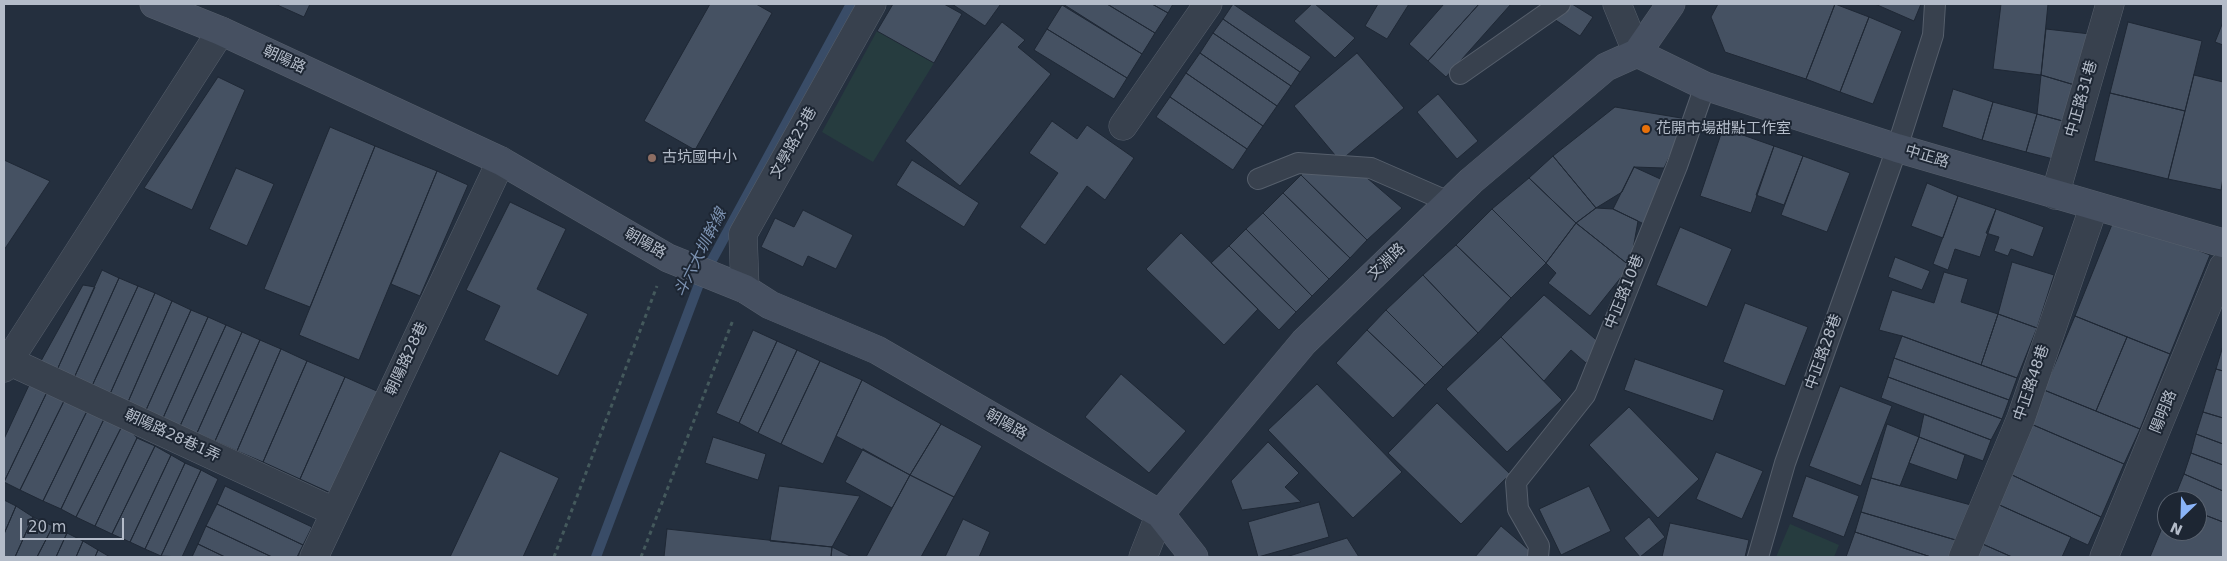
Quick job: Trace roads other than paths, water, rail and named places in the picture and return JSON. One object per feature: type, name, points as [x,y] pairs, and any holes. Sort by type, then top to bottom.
[{"type":"street","name":"朝陽路","points":[[154,4],[221,31],[502,161],[668,258],[744,289],[770,305],[877,350],[1160,514],[1194,557]]},
{"type":"street","name":"文學路23巷","points":[[744,289],[743,234],[872,4]]},
{"type":"street","points":[[1123,126],[1208,4]]},
{"type":"street","points":[[1616,4],[1636,53]]},
{"type":"street","name":"文淵路","points":[[1144,557],[1160,514],[1304,342],[1471,182],[1606,67],[1636,53],[1671,4]]},
{"type":"street","name":"中正路31巷","points":[[2055,195],[2110,4]]},
{"type":"street","points":[[6,364],[221,31]]},
{"type":"street","name":"中正路","points":[[1636,53],[1705,86],[1897,148],[2223,243]]},
{"type":"street","name":"朝陽路28巷","points":[[314,557],[502,161]]},
{"type":"street","name":"中正路48巷","points":[[1964,557],[2021,418],[2094,206]]},
{"type":"street","name":"陽明路","points":[[2104,557],[2223,267]]},
{"type":"street","name":"朝陽路28巷1弄","points":[[6,364],[335,512]]},
{"type":"lane","points":[[1460,74],[1560,4]]},
{"type":"lane","name":"中正路28巷","points":[[1758,557],[1785,463],[1897,148],[1933,35],[1935,4]]},
{"type":"lane","name":"中正路10巷","points":[[1538,557],[1539,546],[1518,509],[1516,482],[1585,395],[1677,166],[1705,86]]},
{"type":"lane","points":[[1258,179],[1298,163],[1371,168],[1449,202]]},
{"type":"waterway","name":"斗六大圳幹線","points":[[596,557],[699,284],[851,4]]},
{"type":"place","name":"花開市場甜點工作室","points":[[1646,129]]},
{"type":"place","name":"古坑國中小","points":[[652,158]]}]
